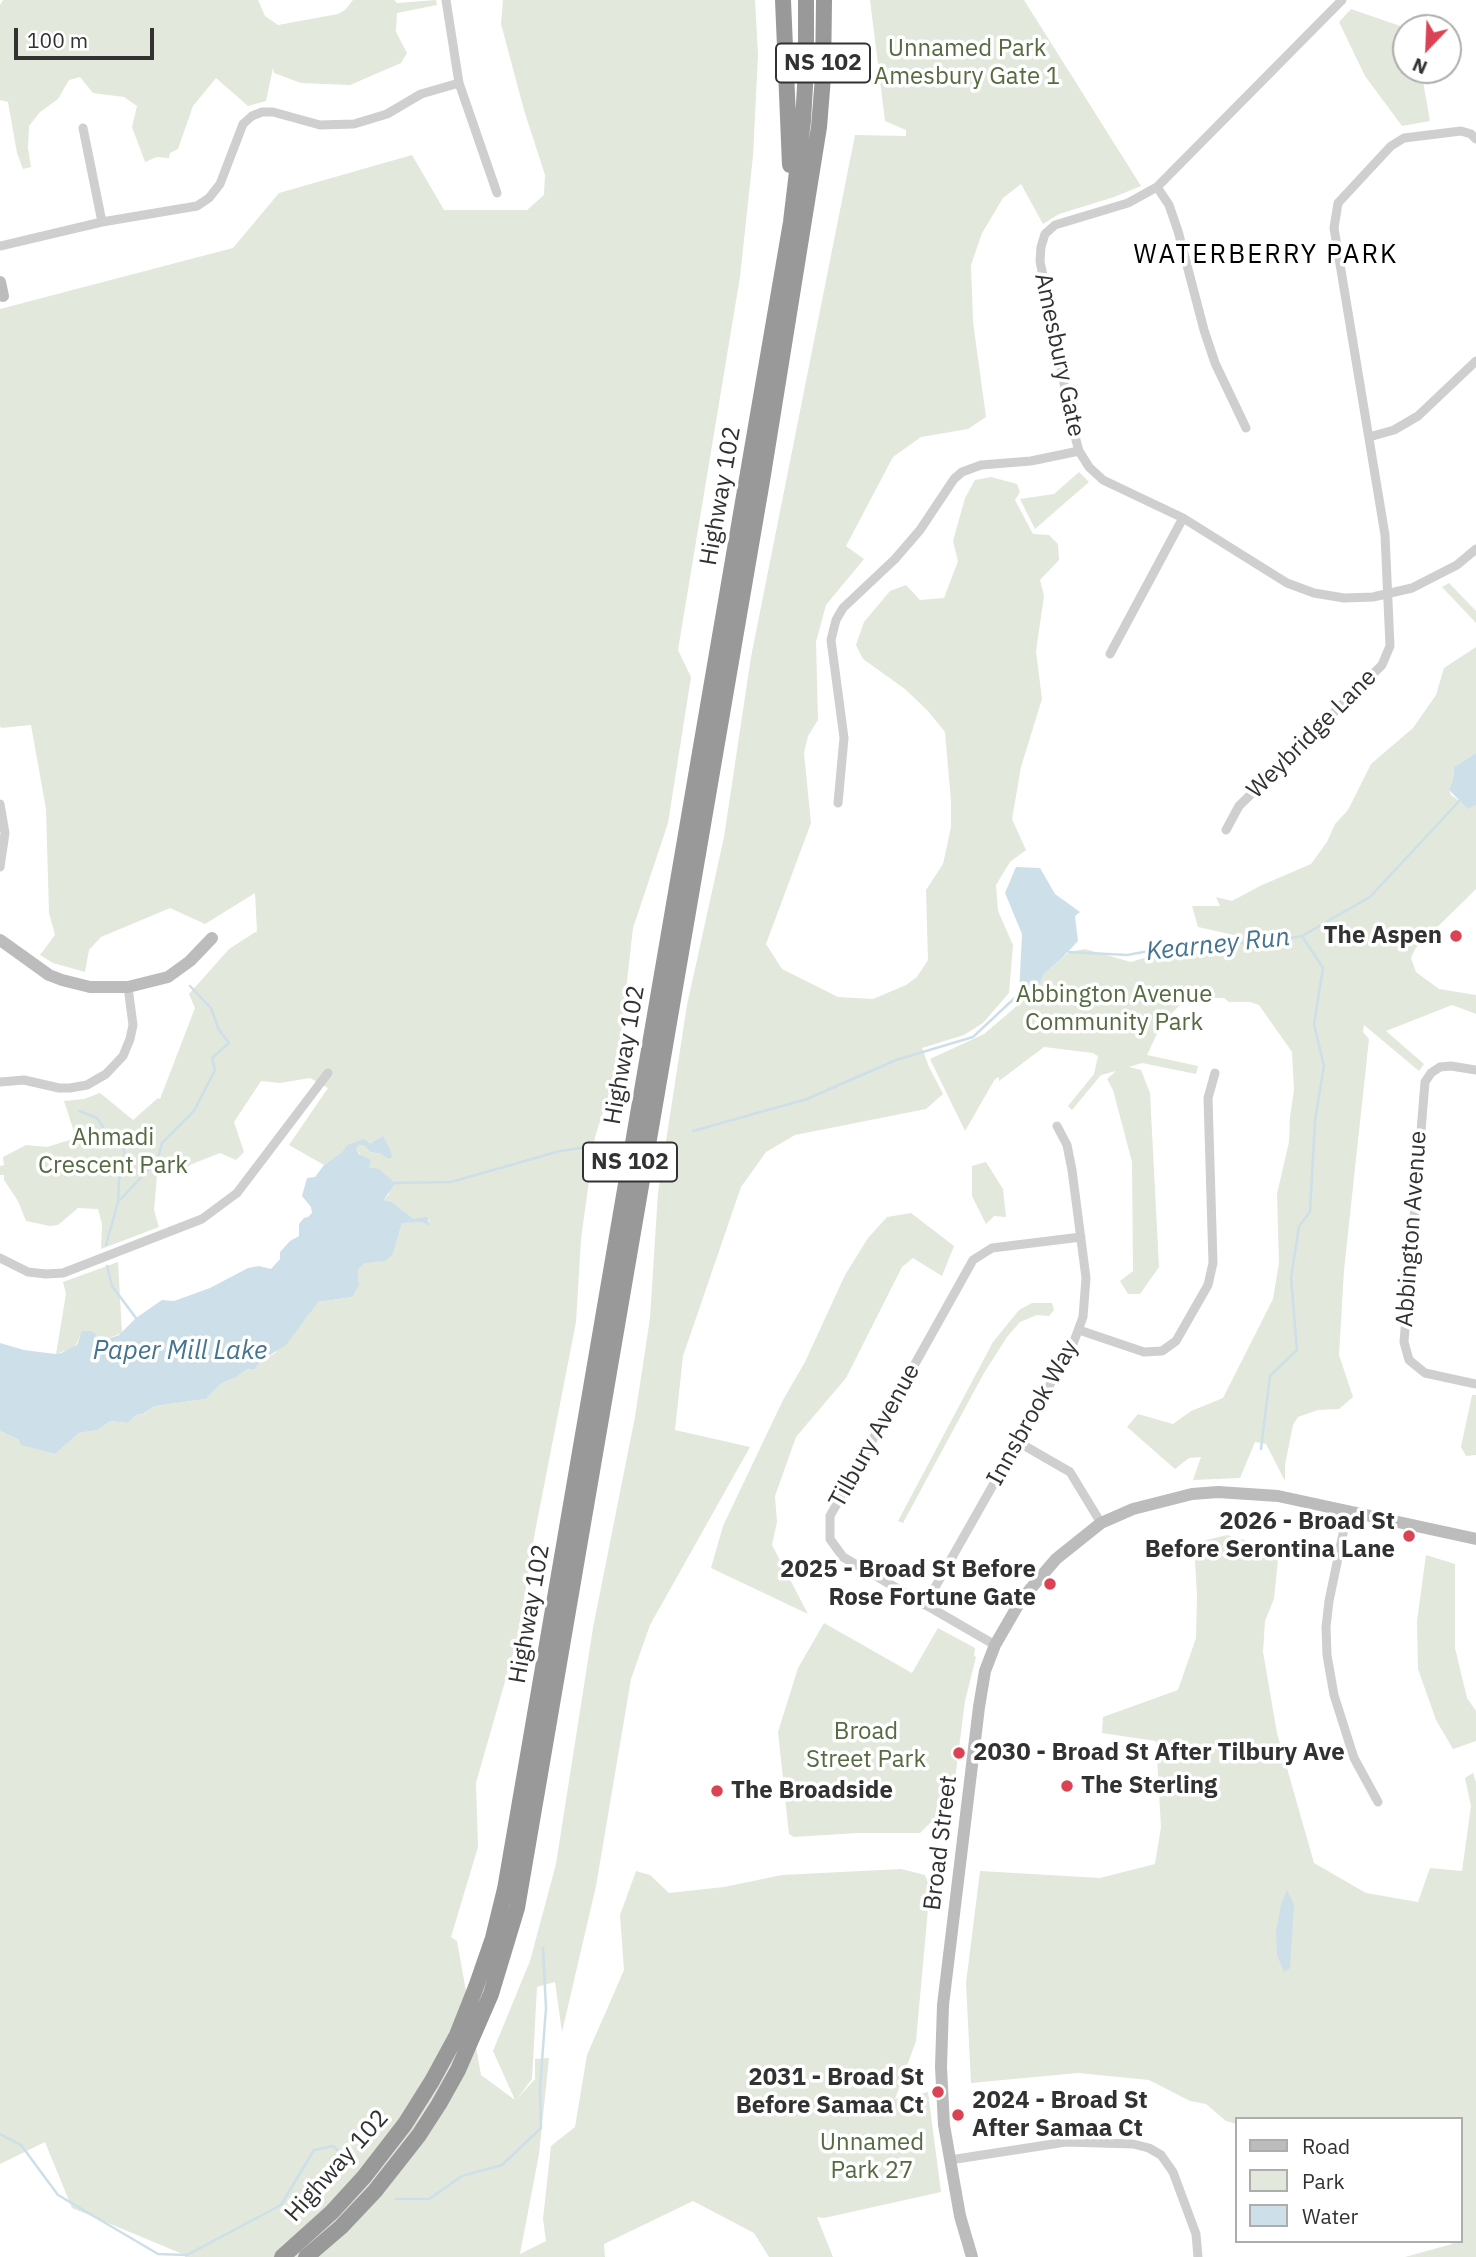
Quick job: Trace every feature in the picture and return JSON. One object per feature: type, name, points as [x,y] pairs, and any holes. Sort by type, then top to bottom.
[{"type":"highway","points":[[783,0],[787,50],[791,222]]},
{"type":"highway","name":"Highway 102","points":[[282,2257],[340,2203],[405,2124],[457,2035],[493,1938],[505,1889],[791,222],[804,108],[806,0]]},
{"type":"highway","name":"Highway 102","points":[[306,2257],[341,2227],[375,2191],[419,2136],[439,2104],[458,2070],[491,1994],[517,1908],[762,481],[819,127],[824,0]]},
{"type":"street","points":[[446,0],[459,83],[497,193]]},
{"type":"street","name":"Amesbury Gate","points":[[1342,0],[1157,187],[1128,203],[1055,225],[1045,234],[1040,261],[1079,451],[1089,467],[1103,480],[1183,518],[1287,583],[1305,589],[1344,598],[1389,594],[1437,577],[1476,549]]},
{"type":"street","points":[[0,246],[102,222],[190,208],[203,202],[220,184],[243,124],[257,114],[273,112],[320,125],[354,124],[387,114],[429,91],[459,83]]},
{"type":"street","points":[[83,128],[102,222]]},
{"type":"street","name":"Weybridge Lane","points":[[1226,830],[1240,806],[1382,665],[1390,646],[1385,536],[1334,228],[1338,203],[1391,146],[1404,138],[1461,131],[1476,139]]},
{"type":"street","points":[[1157,187],[1169,205],[1178,231],[1203,330],[1215,363],[1246,428]]},
{"type":"street","points":[[0,282],[3,296]]},
{"type":"street","points":[[1369,437],[1407,424],[1476,361]]},
{"type":"street","points":[[838,803],[844,738],[831,640],[836,620],[843,608],[895,559],[920,530],[954,479],[962,472],[981,465],[1031,461],[1079,451]]},
{"type":"street","points":[[1110,654],[1183,518]]},
{"type":"street","points":[[0,804],[5,848],[0,867]]},
{"type":"street","points":[[0,940],[49,975],[62,980],[90,986],[128,987],[167,977],[190,961],[212,938]]},
{"type":"street","points":[[0,1082],[24,1080],[70,1088],[87,1084],[106,1074],[119,1062],[130,1039],[133,1025],[128,987]]},
{"type":"street","name":"Abbington Avenue","points":[[1476,1070],[1440,1067],[1431,1073],[1425,1082],[1404,1342],[1409,1360],[1425,1373],[1476,1384]]},
{"type":"street","points":[[0,1258],[35,1273],[63,1273],[202,1219],[237,1193],[328,1073]]},
{"type":"street","points":[[1079,1331],[1144,1352],[1162,1351],[1176,1341],[1208,1284],[1213,1263],[1208,1098],[1215,1073]]},
{"type":"street","name":"Innsbrook Way","points":[[925,1605],[1079,1331],[1086,1291],[1081,1237],[1073,1170],[1067,1145],[1057,1126]]},
{"type":"street","name":"Tilbury Avenue","points":[[995,1645],[849,1562],[838,1552],[829,1532],[833,1508],[973,1260],[992,1248],[1081,1237]]},
{"type":"street","points":[[1018,1442],[1070,1472],[1101,1523]]},
{"type":"street","name":"Broad Street","points":[[972,2257],[960,2216],[944,2125],[940,2067],[943,2005],[978,1707],[985,1671],[995,1645],[1021,1600],[1056,1559],[1101,1523],[1163,1500],[1217,1492],[1278,1496],[1476,1539]]},
{"type":"street","points":[[1348,1510],[1329,1601],[1326,1655],[1334,1695],[1354,1758],[1378,1802]]},
{"type":"street","points":[[950,2160],[1066,2142],[1133,2144],[1149,2148],[1161,2155],[1173,2172],[1196,2234],[1198,2257]]},
{"type":"green space","points":[[3,0],[258,0],[265,16],[278,25],[338,14],[353,0],[394,0],[397,3],[436,0],[437,5],[397,13],[396,32],[407,53],[401,63],[350,85],[301,83],[274,73],[273,68],[266,101],[248,106],[216,78],[193,106],[178,149],[170,153],[169,158],[157,157],[145,162],[132,127],[137,106],[124,97],[93,93],[80,77],[69,80],[58,99],[40,112],[29,126],[31,167],[23,169],[17,153],[8,102],[0,100],[0,5]]},
{"type":"green space","points":[[503,0],[755,0],[758,55],[753,156],[740,277],[678,650],[691,677],[668,823],[633,928],[617,1069],[595,1137],[581,1239],[576,1322],[535,1532],[518,1636],[476,1783],[478,1847],[451,1937],[457,1941],[481,2075],[515,2100],[493,2051],[530,1961],[556,1864],[593,1628],[635,1417],[650,1318],[658,1193],[687,1005],[724,837],[751,657],[855,135],[906,136],[906,130],[885,121],[870,0],[1024,0],[1141,186],[1059,214],[1043,224],[1021,184],[1003,198],[982,233],[971,265],[973,322],[986,417],[968,429],[921,437],[893,457],[846,546],[864,559],[826,605],[816,642],[818,720],[808,736],[804,753],[811,823],[766,944],[782,969],[838,997],[873,999],[906,985],[917,977],[928,960],[926,890],[943,864],[951,827],[951,801],[945,732],[905,689],[863,659],[856,645],[864,622],[890,591],[906,585],[920,600],[944,598],[958,561],[953,541],[965,498],[975,480],[991,477],[1017,484],[1020,492],[1015,500],[1033,534],[1049,535],[1058,544],[1059,560],[1040,580],[1044,596],[1036,651],[1042,699],[1021,767],[1012,819],[1026,850],[1010,862],[996,885],[998,911],[1013,945],[1009,993],[983,1023],[964,1035],[922,1048],[943,1094],[926,1109],[795,1135],[766,1152],[741,1187],[683,1356],[675,1430],[750,1447],[650,1625],[631,1679],[596,1886],[562,2032],[555,1982],[537,1987],[532,2079],[516,2100],[535,2079],[535,2059],[549,2058],[539,2154],[520,2254],[546,2241],[543,2219],[551,2146],[575,2127],[587,2055],[624,1970],[620,1915],[636,1871],[650,1875],[669,1893],[724,1887],[782,1875],[901,1869],[925,1875],[930,1887],[916,2041],[895,2099],[928,2092],[941,2192],[824,2218],[817,2217],[833,2257],[769,2257],[754,2233],[693,2201],[604,2244],[605,2257],[185,2257],[72,2208],[45,2142],[0,2164],[0,1431],[26,1446],[55,1454],[79,1433],[98,1430],[110,1421],[128,1423],[136,1415],[144,1414],[155,1406],[206,1399],[222,1383],[247,1369],[254,1370],[262,1360],[275,1353],[318,1302],[353,1297],[359,1285],[358,1270],[365,1263],[393,1254],[402,1223],[422,1221],[429,1225],[429,1220],[414,1219],[392,1202],[384,1200],[389,1194],[375,1168],[369,1167],[355,1147],[365,1146],[370,1152],[382,1154],[390,1153],[390,1149],[369,1144],[347,1145],[324,1165],[289,1145],[328,1088],[310,1078],[280,1083],[261,1081],[234,1122],[244,1152],[236,1160],[220,1153],[192,1164],[175,1175],[157,1176],[154,1210],[159,1227],[101,1249],[102,1224],[98,1209],[78,1208],[58,1225],[26,1221],[18,1201],[4,1180],[4,1175],[0,1175],[0,1166],[4,1165],[3,1157],[26,1145],[47,1147],[76,1138],[64,1101],[84,1099],[100,1093],[133,1120],[160,1099],[195,1008],[189,994],[229,949],[257,931],[255,893],[205,924],[170,908],[101,937],[89,950],[85,972],[53,963],[40,955],[55,935],[49,913],[46,809],[31,725],[0,726],[0,309],[233,248],[279,193],[412,155],[444,210],[527,210],[544,195],[545,175],[501,24]]},
{"type":"green space","points":[[1351,9],[1392,23],[1392,84],[1423,84],[1430,121],[1402,126],[1365,76],[1339,22]]},
{"type":"green space","points":[[1079,472],[1089,482],[1035,529],[1020,499],[1054,494]]},
{"type":"green space","points":[[1449,583],[1476,611],[1476,623],[1442,587]]},
{"type":"green space","name":"Abbington Avenue Community Park","points":[[1476,647],[1476,753],[1454,767],[1449,790],[1451,795],[1470,808],[1476,805],[1476,889],[1415,949],[1411,958],[1416,972],[1439,989],[1476,995],[1476,1014],[1452,1005],[1386,1031],[1424,1064],[1419,1071],[1364,1025],[1363,1032],[1369,1039],[1344,1270],[1339,1355],[1353,1397],[1339,1409],[1318,1410],[1298,1417],[1293,1425],[1285,1465],[1285,1481],[1266,1444],[1255,1442],[1240,1478],[1193,1480],[1201,1457],[1189,1458],[1175,1469],[1127,1427],[1138,1414],[1173,1424],[1191,1411],[1223,1398],[1273,1299],[1279,1263],[1277,1194],[1289,1142],[1294,1090],[1292,1052],[1259,1005],[1229,1002],[1224,998],[1187,998],[1162,1023],[1147,1055],[1198,1066],[1196,1074],[1142,1063],[1129,1067],[1141,1070],[1150,1093],[1159,1267],[1140,1294],[1128,1294],[1120,1281],[1133,1271],[1132,1162],[1113,1090],[1107,1079],[1116,1071],[1101,1075],[1072,1110],[1068,1106],[1094,1074],[1098,1056],[1093,1053],[1044,1047],[999,1081],[999,1077],[995,1079],[965,1131],[930,1059],[984,1034],[1038,988],[1044,974],[1069,952],[1085,949],[1131,962],[1163,952],[1235,955],[1234,935],[1198,927],[1192,906],[1220,906],[1216,897],[1232,901],[1311,864],[1327,842],[1335,824],[1348,810],[1371,764],[1413,728],[1436,695],[1444,668]]},
{"type":"green space","points":[[986,1162],[1003,1189],[1006,1217],[994,1216],[986,1224],[972,1196],[972,1166]]},
{"type":"green space","points":[[911,1213],[954,1246],[942,1276],[913,1258],[902,1267],[846,1378],[796,1437],[775,1496],[777,1522],[772,1545],[808,1614],[711,1568],[723,1526],[845,1275],[868,1238],[887,1217]]},
{"type":"green space","points":[[118,1262],[122,1333],[104,1340],[95,1334],[80,1336],[75,1347],[56,1354],[66,1294],[63,1282]]},
{"type":"green space","points":[[1032,1303],[1052,1303],[1054,1310],[1049,1316],[1037,1315],[1020,1322],[1007,1337],[984,1373],[903,1523],[898,1521],[993,1342],[1019,1310]]},
{"type":"green space","points":[[1472,1395],[1476,1395],[1476,1455],[1466,1456],[1461,1447]]},
{"type":"green space","points":[[1227,1535],[1279,1550],[1274,1599],[1265,1621],[1263,1652],[1277,1733],[1314,1863],[1366,1893],[1418,1902],[1430,1868],[1462,1871],[1471,1806],[1465,1778],[1473,1773],[1476,1783],[1476,2257],[1405,2257],[1452,2243],[1462,2243],[1462,2117],[1234,2117],[1234,2123],[1226,2121],[1206,2104],[1190,2101],[1149,2080],[1078,2073],[971,2083],[966,1983],[980,1871],[1100,1878],[1155,1864],[1161,1827],[1156,1741],[1102,1733],[1103,1717],[1178,1690],[1196,1638],[1194,1543]]},
{"type":"green space","points":[[1426,1555],[1455,1564],[1455,1648],[1467,1698],[1476,1711],[1476,1741],[1453,1749],[1436,1720],[1418,1669],[1417,1621]]},
{"type":"green space","name":"Broad Street Park","points":[[824,1623],[912,1673],[938,1628],[975,1648],[976,1657],[965,1701],[955,1779],[949,1779],[946,1807],[920,1833],[794,1837],[789,1834],[778,1732],[798,1668]]},
{"type":"water","points":[[1476,753],[1476,805],[1468,809],[1449,790],[1454,767]]},
{"type":"water","points":[[1016,867],[1040,868],[1055,894],[1080,912],[1075,916],[1078,941],[1044,974],[1038,988],[1019,994],[1022,934],[1005,893]]},
{"type":"water","name":"Paper Mill Lake","points":[[383,1136],[392,1157],[388,1159],[359,1145],[356,1148],[359,1154],[371,1160],[369,1167],[379,1169],[395,1183],[384,1200],[392,1202],[414,1219],[427,1217],[430,1226],[422,1222],[402,1223],[393,1254],[385,1261],[365,1263],[358,1270],[359,1285],[353,1297],[318,1302],[286,1345],[262,1360],[254,1370],[247,1369],[222,1383],[206,1399],[155,1406],[136,1415],[128,1423],[110,1421],[98,1430],[79,1433],[55,1454],[21,1445],[19,1440],[0,1431],[0,1343],[24,1350],[61,1353],[77,1345],[82,1331],[91,1331],[102,1339],[108,1339],[119,1335],[136,1318],[162,1300],[174,1301],[210,1288],[248,1268],[259,1266],[271,1269],[280,1259],[280,1252],[299,1236],[299,1224],[312,1213],[311,1207],[302,1196],[307,1178],[315,1177],[324,1165],[347,1145],[364,1139],[370,1144]]},
{"type":"water","points":[[1287,1890],[1294,1905],[1290,1968],[1284,1972],[1277,1955],[1276,1932],[1281,1904]]},
{"type":"waterway","name":"Kearney Run","points":[[1069,952],[1127,955],[1193,943],[1262,943],[1302,936],[1370,897],[1462,798]]},
{"type":"waterway","points":[[1261,1449],[1270,1376],[1297,1350],[1291,1278],[1299,1226],[1310,1212],[1315,1120],[1324,1066],[1314,1024],[1323,968],[1302,936]]},
{"type":"waterway","points":[[118,1202],[158,1158],[162,1143],[194,1111],[215,1070],[212,1058],[229,1043],[219,1030],[211,1008],[190,986]]},
{"type":"waterway","name":"Kearney Run","points":[[693,1131],[807,1099],[896,1060],[973,1037],[1019,994]]},
{"type":"waterway","points":[[79,1111],[97,1118],[109,1136],[121,1138],[124,1151],[125,1169],[119,1179],[118,1202],[106,1245]]},
{"type":"waterway","name":"Kearney Run","points":[[395,1183],[451,1182],[560,1151],[595,1146]]},
{"type":"waterway","points":[[107,1266],[112,1286],[136,1318]]},
{"type":"waterway","points":[[396,2199],[429,2199],[462,2176],[502,2165],[541,2128],[540,2088],[546,2008],[543,1948]]},
{"type":"waterway","points":[[0,2134],[21,2145],[58,2195],[158,2254],[187,2255],[281,2205],[314,2150],[333,2146],[355,2166]]},
{"type":"place","name":"The Aspen","points":[[1456,936]]},
{"type":"place","name":"2026 - Broad St Before Serontina Lane","points":[[1409,1536]]},
{"type":"place","name":"2025 - Broad St Before Rose Fortune Gate","points":[[1050,1584]]},
{"type":"place","name":"2030 - Broad St After Tilbury Ave","points":[[959,1753]]},
{"type":"place","name":"The Sterling","points":[[1067,1786]]},
{"type":"place","name":"The Broadside","points":[[717,1791]]},
{"type":"place","name":"2031 - Broad St Before Samaa Ct","points":[[938,2092]]},
{"type":"place","name":"2024 - Broad St After Samaa Ct","points":[[958,2115]]},
{"type":"district","name":"WATERBERRY PARK","points":[[1266,255]]},
{"type":"park label","name":"Unnamed Park Amesbury Gate 1","points":[[967,63]]},
{"type":"park label","name":"Ahmadi Crescent Park","points":[[113,1152]]},
{"type":"park label","name":"Unnamed Park 27","points":[[872,2157]]}]
